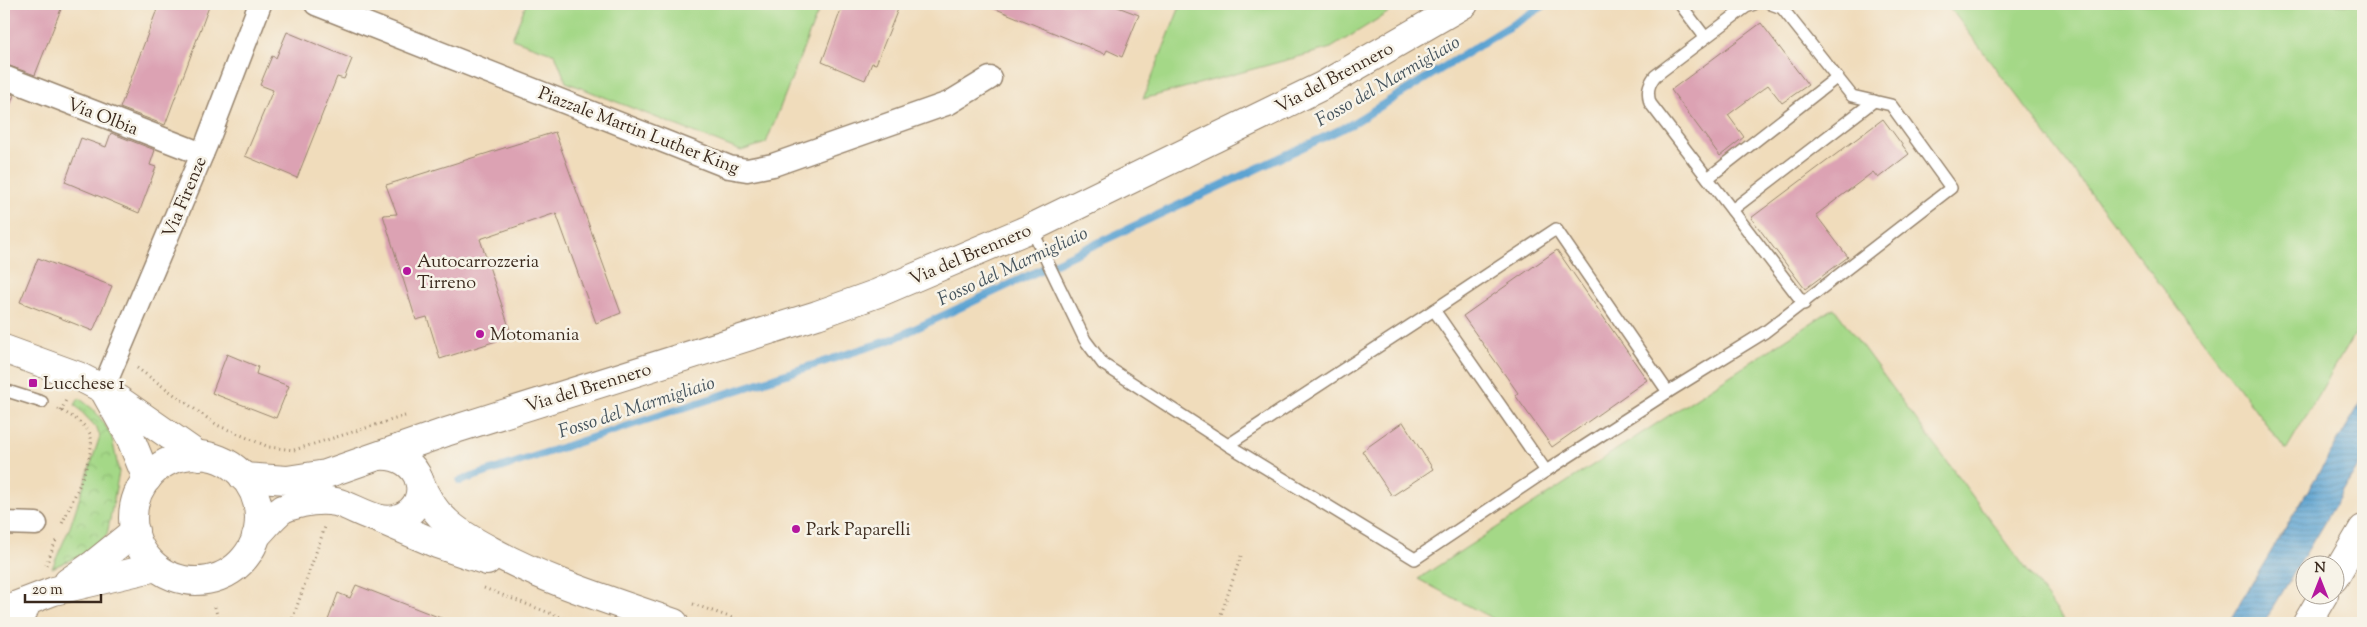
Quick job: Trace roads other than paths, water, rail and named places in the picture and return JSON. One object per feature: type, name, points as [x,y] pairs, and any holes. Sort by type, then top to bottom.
[{"type":"main road","name":"Via del Brennero","points":[[244,477],[274,480],[299,479],[326,474],[446,432],[817,315],[878,293],[1031,228],[1322,86],[1464,4]]},
{"type":"main road","points":[[4,349],[78,376],[103,389],[199,456]]},
{"type":"main road","points":[[103,389],[130,437],[147,479]]},
{"type":"main road","points":[[379,519],[395,519],[409,512],[419,497],[419,480],[431,451],[446,432]]},
{"type":"main road","points":[[256,536],[258,508],[253,492],[244,477],[224,462],[199,456],[185,456],[170,461],[158,468],[147,479],[141,487],[134,506],[134,531],[142,551],[156,567],[170,575],[185,580],[212,578],[222,575],[240,563],[256,536],[283,510],[304,502],[334,502],[471,556],[522,567],[674,623]]},
{"type":"main road","name":"Via del Brennero","points":[[379,456],[390,456],[405,460],[413,468],[427,498],[452,527],[522,567]]},
{"type":"main road","points":[[2344,561],[2363,529]]},
{"type":"main road","points":[[16,612],[50,580],[94,564],[134,531]]},
{"type":"main road","points":[[50,580],[156,567]]},
{"type":"main road","points":[[2307,623],[2318,604]]},
{"type":"street","name":"Via Firenze","points":[[103,389],[202,154],[260,4]]},
{"type":"street","name":"Piazzale Martin Luther King","points":[[316,4],[729,167],[747,170],[773,164],[949,103],[990,78]]},
{"type":"street","name":"Via Olbia","points":[[4,77],[202,154]]},
{"type":"street","points":[[4,523],[36,524]]},
{"type":"lane","points":[[1680,4],[1705,37]]},
{"type":"lane","points":[[1754,4],[1746,7],[1655,76],[1649,84],[1648,94],[1650,103],[1804,304]]},
{"type":"lane","points":[[1031,228],[1085,340],[1103,364],[1228,445],[1415,559],[1546,471],[1765,332],[1804,304],[1951,188],[1891,105],[1852,96],[1782,8],[1771,4]]},
{"type":"lane","points":[[1708,178],[1836,78]]},
{"type":"lane","points":[[1732,210],[1874,101]]},
{"type":"lane","points":[[1228,445],[1556,229],[1668,392]]},
{"type":"lane","points":[[1434,310],[1546,471]]},
{"type":"lane","points":[[4,390],[42,402]]},
{"type":"water","points":[[2363,399],[2363,458],[2305,554],[2294,554],[2294,573],[2264,623],[2228,623]]},
{"type":"waterway","name":"Fosso del Marmigliaio","points":[[460,481],[893,339],[1350,125],[1546,4]]},
{"type":"place","name":"Autocarrozzeria Tirreno","points":[[407,271]]},
{"type":"place","name":"Motomania","points":[[480,334]]},
{"type":"place","name":"Lucchese 1","points":[[33,383]]},
{"type":"place","name":"Park Paparelli","points":[[796,529]]}]
